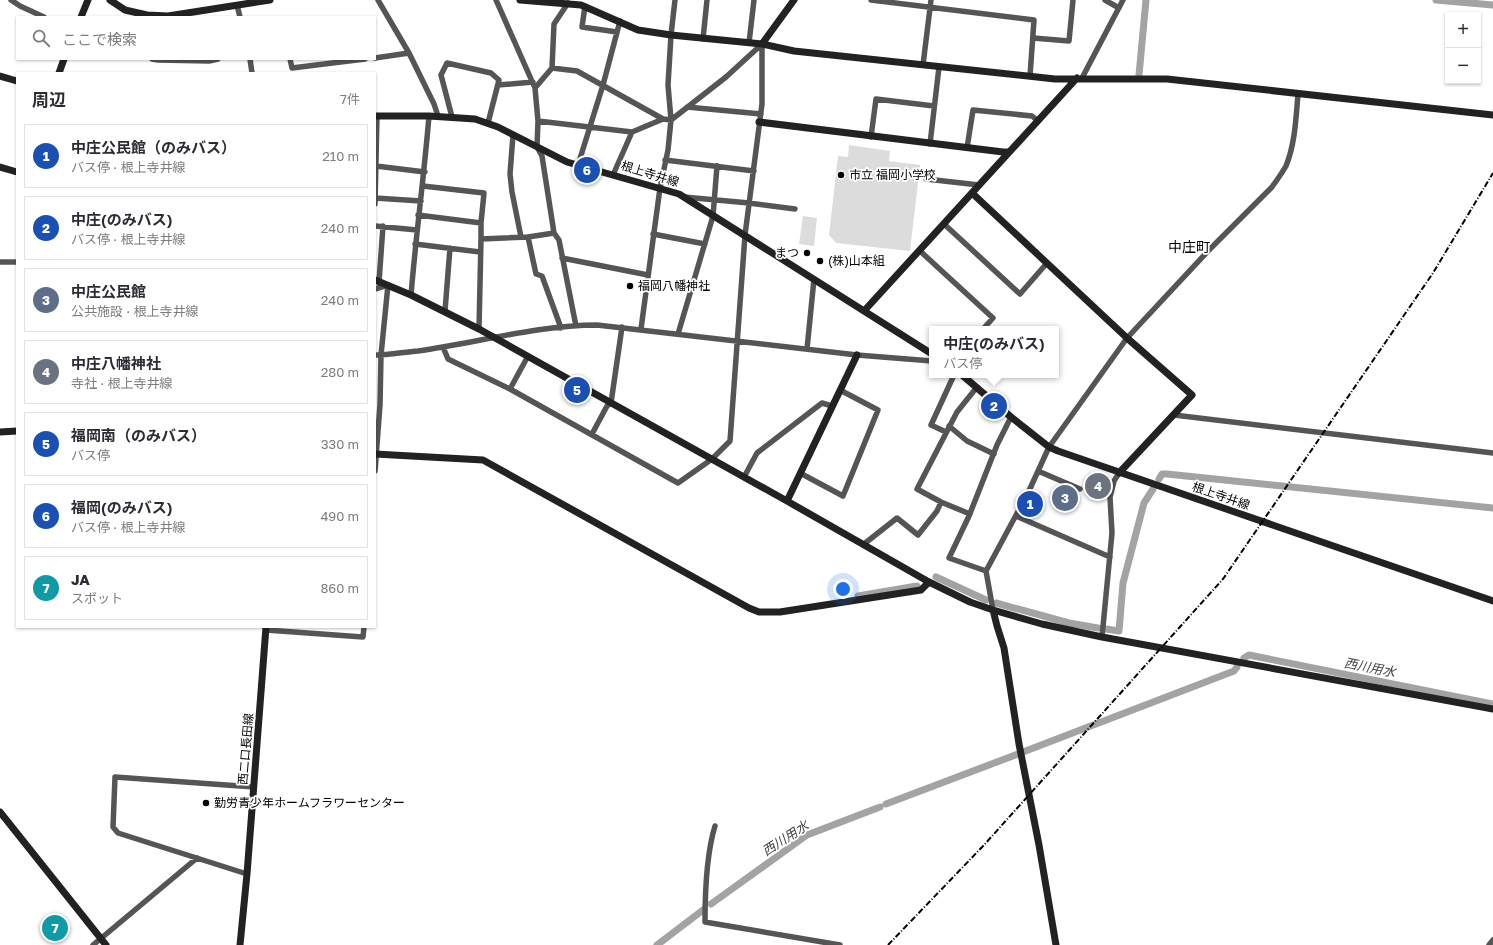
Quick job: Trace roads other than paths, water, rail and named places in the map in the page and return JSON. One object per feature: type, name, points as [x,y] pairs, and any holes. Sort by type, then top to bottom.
[{"type":"street","points":[[11,0],[42,16]]},
{"type":"street","points":[[81,16],[88,0]]},
{"type":"street","points":[[110,0],[125,10],[146,15],[168,16],[270,0]]},
{"type":"street","points":[[378,0],[409,53],[438,116]]},
{"type":"street","points":[[496,0],[534,85],[538,121],[537,147],[542,156],[554,232],[559,240],[576,326]]},
{"type":"street","points":[[520,0],[568,3],[585,6],[638,30],[671,35],[762,44],[794,51],[1055,79],[1166,79],[1493,115]]},
{"type":"street","points":[[641,329],[653,234],[666,160],[671,120],[668,85],[675,0]]},
{"type":"street","points":[[703,38],[707,0]]},
{"type":"street","points":[[749,43],[754,0]]},
{"type":"street","points":[[552,68],[577,71],[663,119],[671,120],[726,77],[762,44],[794,0]]},
{"type":"street","points":[[871,0],[1034,20],[1030,76]]},
{"type":"street","points":[[923,65],[931,0]]},
{"type":"street","points":[[1033,38],[1069,41],[1073,0]]},
{"type":"street","points":[[1104,0],[1119,8]]},
{"type":"street","points":[[864,311],[1009,152],[1080,78],[1123,0]]},
{"type":"street","points":[[498,85],[534,85],[552,68],[554,24],[568,3]]},
{"type":"street","points":[[237,5],[240,16]]},
{"type":"street","points":[[585,6],[582,27],[617,32]]},
{"type":"street","points":[[578,165],[603,85],[620,22]]},
{"type":"street","points":[[443,348],[448,358],[510,389],[678,483],[712,459],[730,441],[745,235],[762,104],[762,44]]},
{"type":"street","points":[[376,58],[409,53]]},
{"type":"street","points":[[59,72],[64,60]]},
{"type":"street","points":[[158,60],[210,60]]},
{"type":"street","points":[[250,60],[252,72]]},
{"type":"street","points":[[290,60],[292,68],[357,60]]},
{"type":"street","points":[[452,117],[440,75],[447,62],[491,73],[499,80],[488,123]]},
{"type":"street","points":[[930,144],[939,67]]},
{"type":"street","points":[[0,76],[16,81]]},
{"type":"street","points":[[1056,945],[1039,845],[1019,744],[1004,648],[996,626],[986,571],[1016,516],[1048,447],[1127,338],[1209,250],[1272,187],[1279,177],[1286,166],[1292,148],[1298,94]]},
{"type":"street","points":[[871,136],[876,99],[934,106]]},
{"type":"street","points":[[687,107],[761,114]]},
{"type":"street","points":[[968,148],[973,110],[1032,116],[1038,121]]},
{"type":"street","points":[[376,116],[376,166],[424,172]]},
{"type":"street","name":"根上寺井線","points":[[376,116],[438,116],[475,119],[488,123],[567,162],[679,194],[929,352]]},
{"type":"street","points":[[411,295],[429,116]]},
{"type":"street","points":[[538,121],[632,132],[663,119]]},
{"type":"street","points":[[759,122],[930,144],[1009,152]]},
{"type":"street","points":[[613,175],[632,132]]},
{"type":"street","points":[[513,135],[510,174],[521,237]]},
{"type":"street","points":[[666,160],[754,171]]},
{"type":"street","points":[[678,334],[713,216],[717,166]]},
{"type":"street","points":[[0,167],[16,172]]},
{"type":"street","points":[[926,179],[979,185]]},
{"type":"street","points":[[423,186],[484,193],[481,223],[479,329]]},
{"type":"street","points":[[972,193],[1127,338],[1192,395],[1114,481],[1110,497],[1112,533],[1102,637]]},
{"type":"street","points":[[683,197],[714,199],[795,209]]},
{"type":"street","points":[[376,198],[421,201]]},
{"type":"street","points":[[418,215],[481,223]]},
{"type":"street","points":[[944,224],[1020,294],[1047,263]]},
{"type":"street","points":[[376,226],[417,230]]},
{"type":"street","points":[[383,226],[377,281],[445,311],[494,337],[864,544],[929,582],[970,602],[1042,624],[1102,637],[1493,710]]},
{"type":"street","points":[[481,239],[528,237],[554,232]]},
{"type":"street","points":[[653,234],[705,244]]},
{"type":"street","points":[[528,237],[536,274],[542,276],[560,328]]},
{"type":"street","points":[[415,244],[480,252]]},
{"type":"street","points":[[445,311],[450,248]]},
{"type":"street","points":[[920,251],[993,318],[986,326]]},
{"type":"street","points":[[562,258],[648,275]]},
{"type":"street","points":[[0,262],[16,262]]},
{"type":"street","points":[[807,349],[814,279]]},
{"type":"street","points":[[376,289],[388,285]]},
{"type":"street","points":[[388,285],[378,355],[380,405],[376,454],[483,460],[644,551],[759,612],[780,612],[920,590],[929,582]]},
{"type":"street","points":[[378,355],[443,348],[494,337],[576,326],[597,325],[857,355],[929,361]]},
{"type":"street","points":[[592,434],[607,406],[611,403],[622,328]]},
{"type":"street","points":[[787,501],[857,355]]},
{"type":"street","points":[[510,389],[528,356]]},
{"type":"street","points":[[946,432],[931,425],[953,378]]},
{"type":"street","name":"根上寺井線","points":[[966,378],[1048,447],[1069,456],[1493,601]]},
{"type":"street","points":[[970,514],[941,502],[917,489],[957,412],[977,387]]},
{"type":"street","points":[[800,473],[843,496],[878,410],[840,390]]},
{"type":"street","points":[[744,477],[757,453],[822,403],[832,406]]},
{"type":"street","points":[[1174,415],[1493,453]]},
{"type":"street","points":[[986,571],[949,558],[970,514],[994,454],[1011,417]]},
{"type":"street","points":[[949,426],[967,441],[994,454]]},
{"type":"street","points":[[0,432],[16,431]]},
{"type":"street","points":[[1038,471],[1080,489]]},
{"type":"street","points":[[864,544],[896,518],[918,535],[937,511],[941,502]]},
{"type":"street","points":[[1016,516],[1110,557]]},
{"type":"street","points":[[266,629],[363,637],[364,628]]},
{"type":"street","name":"西二口長田線","points":[[240,945],[266,629]]},
{"type":"street","points":[[247,874],[118,833],[113,827],[115,778],[254,787]]},
{"type":"street","points":[[0,812],[102,938],[106,945]]},
{"type":"street","points":[[715,826],[711,838],[705,902],[705,922],[840,945]]},
{"type":"street","points":[[93,945],[197,858]]},
{"type":"street","points":[[1489,945],[1493,940]]},
{"type":"waterway","points":[[1139,75],[1146,0]]},
{"type":"waterway","points":[[1436,0],[1493,5]]},
{"type":"waterway","points":[[1159,479],[1162,474],[1167,474],[1493,508]]},
{"type":"waterway","points":[[1106,629],[1119,631],[1123,583],[1144,503],[1153,489]]},
{"type":"waterway","points":[[936,577],[986,600]]},
{"type":"waterway","points":[[858,596],[917,586]]},
{"type":"waterway","points":[[996,603],[1069,623],[1098,628]]},
{"type":"waterway","name":"西川用水","points":[[1244,658],[1249,655],[1493,704]]},
{"type":"waterway","name":"西川用水","points":[[1023,752],[1234,671],[1237,667]]},
{"type":"waterway","name":"西川用水","points":[[886,804],[1018,754]]},
{"type":"waterway","name":"西川用水","points":[[711,904],[807,835],[880,807]]},
{"type":"waterway","name":"西川用水","points":[[657,945],[703,910]]},
{"type":"railway","points":[[888,945],[984,845],[1223,579],[1433,273],[1493,173]]},
{"type":"place","name":"福岡(のみバス)","points":[[587,170]]},
{"type":"place","name":"市立 福岡小学校","points":[[841,175]]},
{"type":"place","name":"まつ","points":[[807,253]]},
{"type":"place","name":"(株)山本組","points":[[820,261]]},
{"type":"place","name":"福岡八幡神社","points":[[630,286]]},
{"type":"place","name":"福岡南（のみバス）","points":[[577,390]]},
{"type":"place","name":"中庄(のみバス)","points":[[994,406]]},
{"type":"place","name":"中庄八幡神社","points":[[1098,486]]},
{"type":"place","name":"中庄公民館","points":[[1065,498]]},
{"type":"place","name":"中庄公民館（のみバス）","points":[[1030,504]]},
{"type":"place","name":"勤労青少年ホームフラワーセンター","points":[[206,803]]},
{"type":"place","name":"JA","points":[[55,928]]},
{"type":"district","name":"中庄町","points":[[1189,247]]}]
